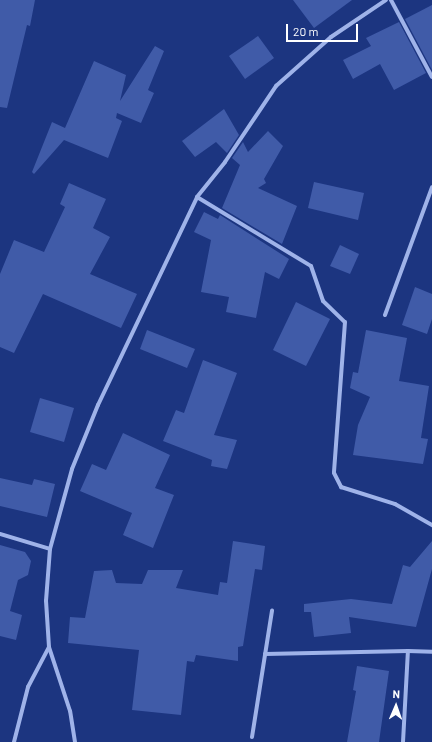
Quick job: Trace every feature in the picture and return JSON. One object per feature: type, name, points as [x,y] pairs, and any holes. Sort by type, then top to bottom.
[{"type":"street","points":[[75,742],[70,711],[49,647],[46,601],[50,549],[72,469],[98,405],[197,197],[225,162],[276,86],[331,37],[386,0]]},
{"type":"street","points":[[391,0],[432,77]]},
{"type":"street","points":[[385,315],[432,187]]},
{"type":"street","points":[[197,197],[311,266],[323,301],[345,322],[334,473],[341,486],[394,504],[432,524]]},
{"type":"street","points":[[0,534],[50,549]]},
{"type":"street","points":[[252,737],[272,611]]},
{"type":"street","points":[[14,742],[28,687],[49,647]]},
{"type":"street","points":[[265,654],[408,651],[432,652]]},
{"type":"street","points":[[402,742],[408,651]]},
{"type":"building","points":[[0,0],[35,0],[30,26],[27,25],[7,108],[0,107]]},
{"type":"building","points":[[293,0],[352,0],[314,28]]},
{"type":"building","points":[[432,5],[432,70],[405,19]]},
{"type":"building","points":[[399,22],[426,73],[394,90],[380,64],[353,79],[343,60],[371,46],[366,38]]},
{"type":"building","points":[[258,36],[274,58],[245,79],[229,56]]},
{"type":"building","points":[[155,46],[164,51],[148,90],[154,93],[141,123],[117,113],[116,118],[122,121],[108,158],[64,140],[34,174],[32,172],[52,122],[65,128],[94,61],[126,75],[120,101]]},
{"type":"building","points":[[224,109],[239,135],[227,153],[216,142],[195,157],[182,141]]},
{"type":"building","points":[[268,131],[283,146],[264,179],[266,183],[258,188],[297,206],[282,244],[222,208],[240,165],[232,158],[243,142],[248,152]]},
{"type":"building","points":[[314,182],[364,193],[358,220],[308,208]]},
{"type":"building","points":[[69,183],[106,199],[93,228],[110,237],[90,274],[137,294],[121,328],[43,294],[14,353],[0,347],[0,274],[14,240],[44,252],[65,207],[60,204]]},
{"type":"building","points":[[204,212],[218,219],[220,215],[289,259],[279,279],[265,272],[256,318],[226,312],[229,297],[201,292],[211,240],[194,232]]},
{"type":"building","points":[[340,245],[359,254],[350,274],[330,266]]},
{"type":"building","points":[[415,287],[432,294],[432,319],[427,334],[402,325]]},
{"type":"building","points":[[296,302],[330,319],[306,366],[273,350]]},
{"type":"building","points":[[147,330],[195,349],[187,368],[140,349]]},
{"type":"building","points":[[366,330],[407,338],[399,381],[429,386],[421,438],[428,439],[423,464],[353,455],[358,425],[370,397],[350,388],[353,372],[358,373]]},
{"type":"building","points":[[203,360],[237,373],[214,435],[237,440],[227,469],[211,466],[212,460],[163,441],[176,410],[184,413]]},
{"type":"building","points":[[40,398],[74,408],[64,442],[30,432]]},
{"type":"building","points":[[123,433],[170,455],[155,488],[174,495],[153,548],[123,535],[132,513],[80,491],[92,464],[106,470]]},
{"type":"building","points":[[0,478],[32,485],[34,479],[55,484],[47,517],[0,506]]},
{"type":"building","points":[[233,541],[265,546],[262,570],[255,569],[243,646],[238,647],[238,661],[196,655],[194,662],[187,661],[181,715],[132,710],[139,650],[68,643],[70,617],[85,618],[94,571],[112,570],[116,583],[142,584],[148,570],[183,570],[176,588],[218,595],[220,582],[227,583]]},
{"type":"building","points":[[432,541],[432,569],[416,627],[349,617],[351,633],[314,637],[311,612],[304,612],[304,604],[351,599],[392,604],[403,565],[410,567]]},
{"type":"building","points":[[0,545],[25,552],[31,561],[28,575],[18,580],[10,611],[22,615],[16,640],[0,636]]},
{"type":"building","points":[[357,666],[389,671],[379,742],[347,742],[356,691],[353,690]]}]
